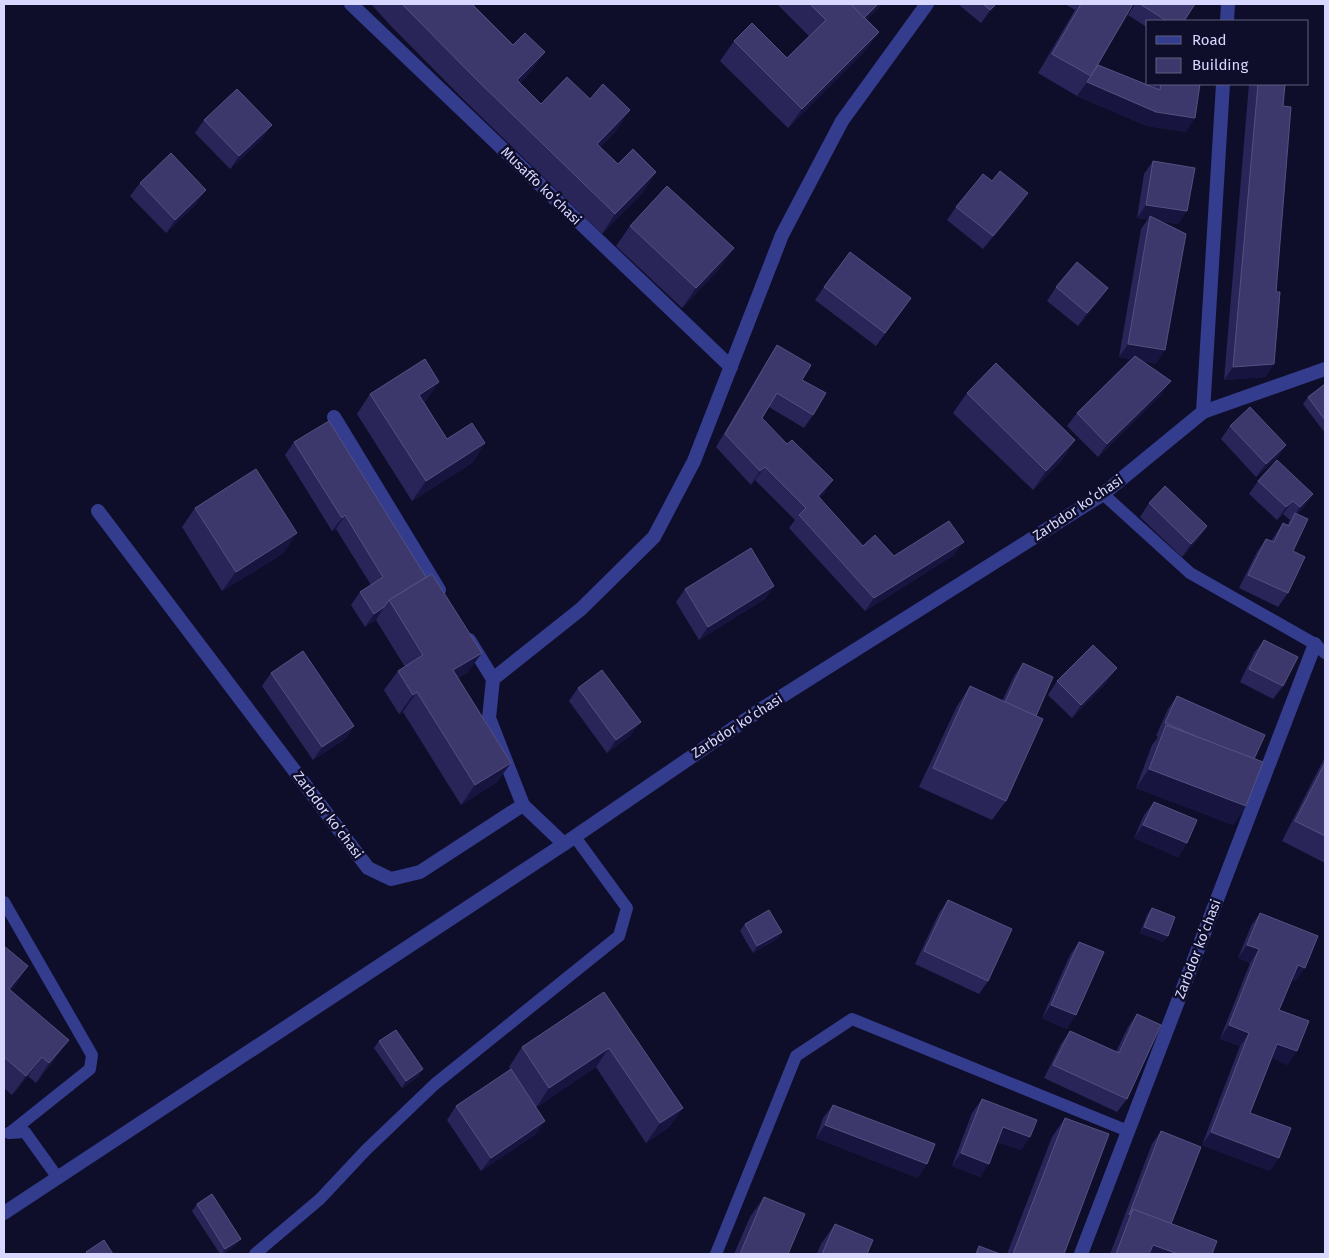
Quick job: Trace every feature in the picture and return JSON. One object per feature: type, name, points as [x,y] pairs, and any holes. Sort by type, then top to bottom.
[{"type":"street","name":"Musaffo koʻchasi","points":[[351,4],[731,367]]},
{"type":"street","points":[[493,678],[581,609],[654,537],[694,460],[782,235],[842,121],[927,4]]},
{"type":"street","points":[[1227,20],[1228,4]]},
{"type":"street","points":[[1203,412],[1223,85]]},
{"type":"street","name":"Zarbdor koʻchasi","points":[[4,1213],[570,840],[756,712],[1103,494],[1203,412],[1325,368]]},
{"type":"street","points":[[334,417],[447,603]]},
{"type":"street","name":"Zarbdor koʻchasi","points":[[98,511],[368,868],[391,879],[420,872],[523,805]]},
{"type":"street","points":[[462,628],[493,678],[489,718],[523,805],[570,840]]},
{"type":"street","name":"Zarbdor koʻchasi","points":[[1081,1254],[1320,649]]},
{"type":"lane","points":[[1103,494],[1190,573],[1320,649]]},
{"type":"lane","points":[[255,1254],[320,1199],[366,1150],[435,1084],[620,936],[627,908],[570,840]]},
{"type":"lane","points":[[4,902],[92,1055],[90,1069],[7,1134]]},
{"type":"lane","points":[[716,1254],[796,1056],[852,1019],[1128,1131]]},
{"type":"lane","points":[[7,1134],[25,1132],[58,1178]]},
{"type":"building","points":[[402,4],[472,4],[513,45],[525,33],[545,52],[517,80],[541,104],[567,77],[590,99],[603,84],[630,110],[597,144],[618,164],[633,149],[656,172],[615,214]]},
{"type":"building","points":[[810,4],[851,4],[879,32],[802,109],[734,41],[752,23],[787,58],[826,20]]},
{"type":"building","points":[[851,4],[878,4],[864,18]]},
{"type":"building","points":[[983,4],[996,4],[990,10]]},
{"type":"building","points":[[1081,4],[1133,4],[1091,76],[1052,54]]},
{"type":"building","points":[[1140,4],[1195,4],[1185,20],[1165,20]]},
{"type":"building","points":[[1098,65],[1160,90],[1161,85],[1200,85],[1195,118],[1156,112],[1087,82]]},
{"type":"building","points":[[1258,85],[1285,85],[1283,106],[1291,107],[1276,292],[1280,292],[1274,364],[1233,367]]},
{"type":"building","points":[[237,89],[272,125],[239,156],[204,120]]},
{"type":"building","points":[[171,153],[206,190],[175,220],[140,183]]},
{"type":"building","points":[[1153,161],[1195,168],[1187,211],[1146,205]]},
{"type":"building","points":[[1000,171],[1028,193],[993,236],[956,207],[983,174],[992,181]]},
{"type":"building","points":[[667,186],[734,248],[696,288],[630,226]]},
{"type":"building","points":[[1150,216],[1186,234],[1165,350],[1128,344]]},
{"type":"building","points":[[850,252],[911,298],[885,333],[824,287]]},
{"type":"building","points":[[1077,262],[1108,288],[1087,313],[1056,287]]},
{"type":"building","points":[[777,345],[811,365],[802,380],[826,393],[813,415],[777,393],[762,418],[787,444],[792,440],[833,480],[818,496],[863,546],[875,535],[894,556],[949,521],[964,542],[874,598],[799,515],[806,508],[765,467],[760,471],[725,434]]},
{"type":"building","points":[[1135,356],[1171,381],[1107,444],[1077,413]]},
{"type":"building","points":[[425,359],[439,382],[419,395],[447,439],[472,423],[485,443],[426,481],[370,394]]},
{"type":"building","points":[[996,363],[1075,440],[1046,471],[967,393]]},
{"type":"building","points":[[1325,384],[1325,420],[1308,397]]},
{"type":"building","points":[[1250,407],[1286,445],[1266,464],[1230,426]]},
{"type":"building","points":[[329,421],[426,577],[389,600],[384,607],[374,614],[360,592],[383,577],[345,515],[342,518],[294,442]]},
{"type":"building","points":[[1277,460],[1313,494],[1300,507],[1293,501],[1286,507],[1258,481]]},
{"type":"building","points":[[256,469],[297,533],[236,572],[195,508]]},
{"type":"building","points":[[1165,486],[1207,526],[1191,544],[1149,503]]},
{"type":"building","points":[[1295,513],[1308,519],[1293,551],[1305,557],[1288,593],[1248,575],[1266,539],[1274,542],[1283,523],[1289,526]]},
{"type":"building","points":[[751,548],[774,586],[708,627],[685,589]]},
{"type":"building","points":[[432,574],[482,653],[453,670],[511,763],[475,785],[417,692],[413,695],[398,671],[423,655],[389,600]]},
{"type":"building","points":[[1264,640],[1298,657],[1283,686],[1249,669]]},
{"type":"building","points":[[1093,645],[1117,668],[1081,705],[1057,681]]},
{"type":"building","points":[[303,651],[354,726],[322,747],[271,673]]},
{"type":"building","points":[[1023,663],[1053,677],[1036,716],[1005,702]]},
{"type":"building","points":[[602,670],[641,722],[616,740],[578,688]]},
{"type":"building","points":[[970,686],[1043,719],[1006,801],[933,768]]},
{"type":"building","points":[[1177,696],[1265,735],[1254,759],[1165,723]]},
{"type":"building","points":[[1166,725],[1263,762],[1246,806],[1149,769]]},
{"type":"building","points":[[1325,763],[1325,836],[1295,821]]},
{"type":"building","points":[[1154,802],[1197,820],[1187,843],[1143,825]]},
{"type":"building","points":[[948,900],[1012,929],[988,981],[924,951]]},
{"type":"building","points":[[1152,908],[1175,917],[1168,936],[1144,927]]},
{"type":"building","points":[[769,910],[782,932],[757,946],[745,924]]},
{"type":"building","points":[[1260,913],[1318,936],[1305,968],[1298,965],[1279,1010],[1309,1021],[1297,1051],[1277,1044],[1250,1113],[1291,1128],[1279,1158],[1211,1132],[1249,1033],[1229,1025],[1259,949],[1247,945]]},
{"type":"building","points":[[1079,942],[1104,952],[1076,1015],[1051,1005]]},
{"type":"building","points":[[4,946],[28,966],[9,989],[69,1040],[49,1063],[42,1057],[26,1076],[4,1057]]},
{"type":"building","points":[[604,992],[683,1108],[660,1123],[609,1048],[549,1088],[522,1047]]},
{"type":"building","points":[[1137,1014],[1161,1025],[1127,1099],[1053,1065],[1070,1031],[1119,1053]]},
{"type":"building","points":[[396,1030],[423,1069],[406,1081],[379,1041]]},
{"type":"building","points":[[511,1069],[545,1121],[491,1158],[456,1106]]},
{"type":"building","points":[[982,1099],[1037,1120],[1030,1137],[1003,1127],[989,1164],[961,1153]]},
{"type":"building","points":[[833,1105],[935,1144],[927,1164],[825,1125]]},
{"type":"building","points":[[1065,1118],[1109,1134],[1064,1254],[1013,1254]]},
{"type":"building","points":[[1161,1131],[1201,1147],[1171,1224],[1133,1209],[1129,1215]]},
{"type":"building","points":[[212,1194],[241,1239],[225,1249],[197,1204]]},
{"type":"building","points":[[764,1197],[805,1214],[788,1254],[740,1254]]},
{"type":"building","points":[[1133,1209],[1217,1241],[1212,1254],[1178,1254],[1153,1245],[1149,1254],[1116,1254]]},
{"type":"building","points":[[835,1224],[873,1240],[867,1254],[822,1254]]},
{"type":"building","points":[[104,1240],[113,1254],[88,1254],[86,1252]]},
{"type":"building","points":[[979,1246],[1000,1254],[976,1254]]}]
